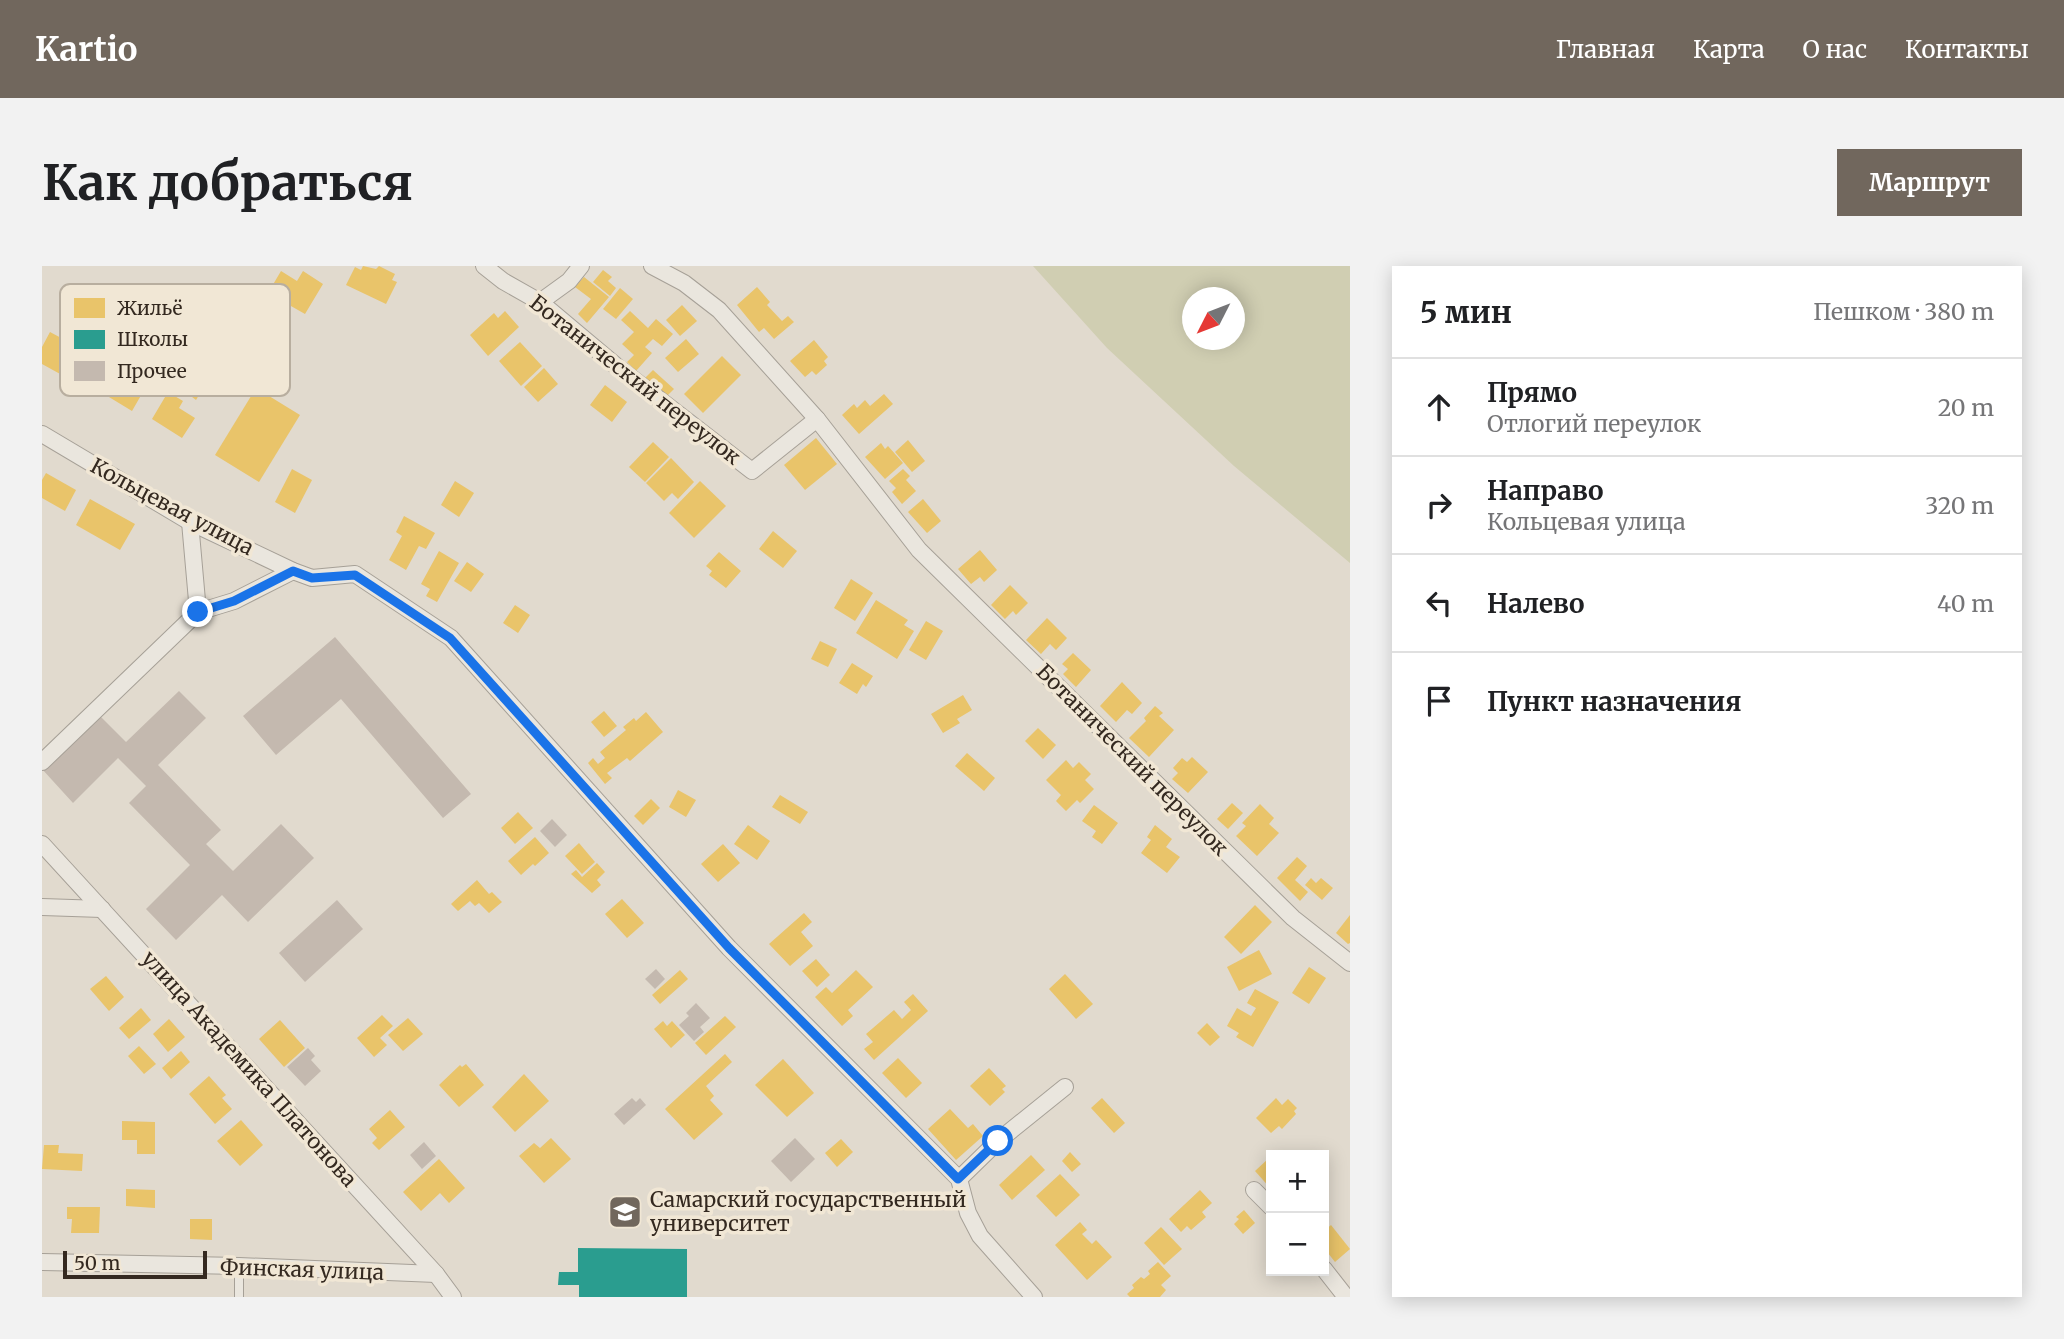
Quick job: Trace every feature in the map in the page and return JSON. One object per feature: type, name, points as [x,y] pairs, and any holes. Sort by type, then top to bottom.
[{"type":"street","name":"Ботанический переулок","points":[[484,266],[503,281],[540,302],[615,365],[752,471],[817,419]]},
{"type":"street","points":[[540,302],[569,281],[581,266]]},
{"type":"street","name":"Ботанический переулок","points":[[652,266],[684,283],[719,310],[817,419],[919,550],[1293,918],[1350,963]]},
{"type":"street","name":"Кольцевая улица","points":[[42,435],[190,522],[293,571],[312,578],[355,575],[450,638],[729,948],[958,1179],[968,1213],[980,1236],[1034,1297]]},
{"type":"street","points":[[190,522],[198,612]]},
{"type":"street","points":[[42,762],[198,612],[234,601],[293,571]]},
{"type":"street","name":"улица Академика Платонова","points":[[42,844],[436,1275],[453,1297]]},
{"type":"street","points":[[42,907],[102,909]]},
{"type":"street","points":[[958,1179],[998,1141],[1065,1087]]},
{"type":"street","points":[[1254,1190],[1266,1202]]},
{"type":"street","name":"Финская улица","points":[[42,1262],[239,1266],[436,1275]]},
{"type":"street","points":[[1329,1275],[1346,1297]]},
{"type":"lane","points":[[239,1266],[239,1297]]},
{"type":"shaded area","points":[[1033,266],[1350,266],[1350,563],[1234,466],[1107,348]]},
{"type":"building: Жильё","points":[[363,266],[376,269],[379,266],[395,274],[392,280],[397,282],[386,304],[346,285],[355,267],[361,270]]},
{"type":"building: Жильё","points":[[603,270],[612,277],[608,281],[616,288],[610,296],[593,282]]},
{"type":"building: Жильё","points":[[281,271],[297,281],[303,271],[323,284],[305,314],[290,305],[290,284],[273,284]]},
{"type":"building: Жильё","points":[[584,277],[609,297],[587,323],[578,314],[591,299],[575,287]]},
{"type":"building: Жильё","points":[[757,287],[770,302],[767,305],[782,321],[788,316],[794,322],[774,339],[764,328],[759,332],[737,305]]},
{"type":"building: Жильё","points":[[620,288],[633,299],[616,319],[603,309]]},
{"type":"building: Жильё","points":[[682,305],[697,321],[680,336],[666,320]]},
{"type":"building: Жильё","points":[[505,311],[519,327],[488,356],[470,335],[494,313],[498,318]]},
{"type":"building: Жильё","points":[[630,311],[648,328],[656,319],[673,334],[662,346],[653,339],[645,347],[652,353],[636,371],[627,362],[634,355],[622,344],[634,332],[621,320]]},
{"type":"building: Жильё","points":[[50,332],[60,337],[60,374],[42,364],[42,347]]},
{"type":"building: Жильё","points":[[686,339],[699,354],[678,372],[665,358]]},
{"type":"building: Жильё","points":[[814,340],[828,357],[824,361],[827,365],[816,375],[812,371],[805,377],[790,361]]},
{"type":"building: Жильё","points":[[520,342],[542,366],[521,386],[499,361]]},
{"type":"building: Жильё","points":[[722,356],[741,375],[703,413],[684,394]]},
{"type":"building: Жильё","points":[[544,368],[558,384],[538,402],[524,387]]},
{"type":"building: Жильё","points":[[653,370],[674,389],[665,398],[644,379]]},
{"type":"building: Жильё","points":[[605,385],[627,402],[612,422],[590,405]]},
{"type":"building: Жильё","points":[[884,394],[893,404],[859,434],[842,415],[854,404],[857,408],[865,400],[870,406]]},
{"type":"building: Жильё","points":[[107,396],[141,396],[132,411]]},
{"type":"building: Жильё","points":[[166,396],[175,396],[183,401],[179,408],[195,418],[182,438],[152,419]]},
{"type":"building: Жильё","points":[[251,396],[269,396],[300,415],[259,482],[215,455]]},
{"type":"building: Жильё","points":[[816,438],[837,464],[805,490],[784,465]]},
{"type":"building: Жильё","points":[[908,440],[925,461],[912,472],[895,452]]},
{"type":"building: Жильё","points":[[653,442],[669,457],[645,482],[629,467]]},
{"type":"building: Жильё","points":[[881,443],[885,449],[888,446],[903,463],[885,479],[865,457]]},
{"type":"building: Жильё","points":[[671,458],[694,482],[678,499],[672,493],[664,501],[646,483]]},
{"type":"building: Жильё","points":[[292,469],[312,480],[295,513],[275,502]]},
{"type":"building: Жильё","points":[[903,469],[910,476],[906,480],[916,491],[902,504],[892,492],[896,488],[889,481]]},
{"type":"building: Жильё","points":[[46,473],[76,490],[65,511],[42,498],[42,480]]},
{"type":"building: Жильё","points":[[455,481],[474,493],[459,517],[441,505]]},
{"type":"building: Жильё","points":[[700,481],[726,506],[694,538],[669,513]]},
{"type":"building: Жильё","points":[[90,499],[135,524],[120,550],[76,525]]},
{"type":"building: Жильё","points":[[923,499],[941,521],[927,533],[908,512]]},
{"type":"building: Жильё","points":[[404,516],[435,533],[426,549],[419,546],[406,570],[389,560],[402,536],[396,532]]},
{"type":"building: Жильё","points":[[773,531],[797,551],[783,568],[759,549]]},
{"type":"building: Жильё","points":[[980,550],[997,570],[984,582],[980,577],[971,584],[958,569]]},
{"type":"building: Жильё","points":[[439,551],[459,563],[437,602],[426,596],[430,589],[421,584]]},
{"type":"building: Жильё","points":[[719,552],[741,571],[726,588],[709,575],[712,571],[706,566]]},
{"type":"building: Жильё","points":[[467,562],[484,574],[471,592],[454,581]]},
{"type":"building: Жильё","points":[[851,579],[873,593],[855,621],[834,608]]},
{"type":"building: Жильё","points":[[1010,585],[1028,603],[1016,615],[1013,611],[1005,619],[991,605]]},
{"type":"building: Жильё","points":[[876,600],[908,620],[904,625],[914,631],[897,659],[856,633]]},
{"type":"building: Жильё","points":[[515,605],[530,615],[518,633],[503,623]]},
{"type":"building: Жильё","points":[[1047,618],[1067,638],[1056,650],[1050,644],[1041,654],[1026,640]]},
{"type":"building: Жильё","points":[[926,621],[943,631],[926,660],[909,650]]},
{"type":"building: Жильё","points":[[820,641],[837,649],[828,667],[811,659]]},
{"type":"building: Жильё","points":[[1073,653],[1091,670],[1076,687],[1063,674],[1068,669],[1062,664]]},
{"type":"building: Жильё","points":[[852,663],[873,676],[866,687],[863,684],[857,694],[839,683]]},
{"type":"building: Жильё","points":[[1122,682],[1142,703],[1132,714],[1127,710],[1116,722],[1100,706]]},
{"type":"building: Жильё","points":[[963,695],[972,710],[957,719],[960,723],[943,733],[931,714]]},
{"type":"building: Жильё","points":[[1155,706],[1163,713],[1159,716],[1174,730],[1149,757],[1129,738],[1146,721],[1144,718]]},
{"type":"building: Жильё","points":[[604,711],[617,726],[604,737],[591,722]]},
{"type":"building: Жильё","points":[[646,712],[663,732],[630,761],[627,758],[607,773],[612,778],[605,784],[588,763],[593,758],[598,764],[605,758],[600,752],[626,730],[623,727]]},
{"type":"building: Жильё","points":[[1038,728],[1056,745],[1043,759],[1025,741]]},
{"type":"building: Жильё","points":[[967,753],[995,778],[984,791],[955,766]]},
{"type":"building: Жильё","points":[[1192,757],[1208,772],[1188,793],[1172,779],[1178,773],[1173,768],[1182,758],[1187,762]]},
{"type":"building: Жильё","points":[[1066,760],[1073,768],[1079,762],[1091,774],[1085,780],[1094,789],[1080,803],[1077,800],[1066,811],[1056,801],[1061,795],[1046,780]]},
{"type":"building: Жильё","points":[[678,790],[696,800],[686,817],[669,807]]},
{"type":"building: Жильё","points":[[780,795],[808,812],[800,824],[772,807]]},
{"type":"building: Жильё","points":[[651,799],[660,808],[643,825],[634,816]]},
{"type":"building: Жильё","points":[[1232,803],[1243,813],[1228,829],[1217,819]]},
{"type":"building: Жильё","points":[[1260,804],[1274,818],[1269,824],[1279,833],[1257,856],[1236,836],[1246,826],[1242,823]]},
{"type":"building: Жильё","points":[[1094,805],[1118,823],[1102,844],[1092,837],[1096,831],[1082,821]]},
{"type":"building: Жильё","points":[[518,812],[533,828],[515,844],[501,828]]},
{"type":"building: Жильё","points":[[748,825],[770,841],[757,860],[734,844]]},
{"type":"building: Жильё","points":[[1155,825],[1172,839],[1166,847],[1180,857],[1167,873],[1141,853],[1151,840],[1147,837]]},
{"type":"building: Жильё","points":[[535,837],[549,853],[521,875],[508,861]]},
{"type":"building: Жильё","points":[[579,843],[595,862],[582,874],[565,856]]},
{"type":"building: Жильё","points":[[723,844],[740,863],[718,882],[701,864]]},
{"type":"building: Жильё","points":[[1297,857],[1307,866],[1295,880],[1308,892],[1300,901],[1277,878]]},
{"type":"building: Жильё","points":[[597,863],[605,872],[597,880],[601,885],[592,893],[571,874],[576,870],[582,877]]},
{"type":"building: Жильё","points":[[1311,878],[1316,883],[1321,878],[1333,888],[1322,900],[1305,885]]},
{"type":"building: Жильё","points":[[477,880],[489,894],[492,892],[502,902],[489,913],[479,903],[475,906],[470,901],[458,911],[451,904]]},
{"type":"building: Жильё","points":[[622,899],[644,923],[627,938],[605,914]]},
{"type":"building: Жильё","points":[[1255,905],[1272,922],[1241,954],[1224,937]]},
{"type":"building: Жильё","points":[[804,913],[812,922],[801,932],[813,946],[790,966],[769,944]]},
{"type":"building: Жильё","points":[[1350,915],[1350,943],[1348,944],[1336,933]]},
{"type":"building: Жильё","points":[[1259,950],[1272,974],[1239,991],[1227,967]]},
{"type":"building: Жильё","points":[[816,959],[830,975],[817,987],[802,971]]},
{"type":"building: Жильё","points":[[1309,967],[1326,978],[1309,1004],[1292,993]]},
{"type":"building: Жильё","points":[[680,970],[688,979],[660,1004],[652,995]]},
{"type":"building: Жильё","points":[[856,970],[873,987],[848,1010],[853,1016],[842,1026],[815,997],[826,987],[832,993]]},
{"type":"building: Жильё","points":[[1065,974],[1093,1004],[1076,1019],[1049,989]]},
{"type":"building: Жильё","points":[[106,976],[124,997],[109,1011],[90,989]]},
{"type":"building: Жильё","points":[[1255,989],[1279,1002],[1253,1047],[1236,1037],[1239,1033],[1227,1026],[1237,1008],[1251,1016],[1256,1008],[1247,1003]]},
{"type":"building: Жильё","points":[[913,994],[928,1011],[874,1060],[864,1049],[873,1042],[866,1034],[894,1010],[902,1019],[911,1010],[904,1002]]},
{"type":"building: Жильё","points":[[141,1008],[151,1020],[129,1039],[119,1028]]},
{"type":"building: Жильё","points":[[382,1015],[393,1026],[380,1038],[387,1045],[374,1057],[357,1038]]},
{"type":"building: Жильё","points":[[725,1016],[736,1027],[706,1055],[695,1043]]},
{"type":"building: Жильё","points":[[408,1018],[423,1034],[403,1051],[388,1035]]},
{"type":"building: Жильё","points":[[169,1019],[185,1037],[168,1052],[153,1034]]},
{"type":"building: Жильё","points":[[280,1020],[305,1048],[284,1067],[259,1039]]},
{"type":"building: Жильё","points":[[663,1021],[667,1026],[672,1021],[685,1035],[671,1048],[654,1029]]},
{"type":"building: Жильё","points":[[1207,1023],[1220,1037],[1210,1046],[1197,1033]]},
{"type":"building: Жильё","points":[[139,1046],[156,1064],[144,1074],[128,1056]]},
{"type":"building: Жильё","points":[[181,1051],[190,1062],[171,1079],[162,1068]]},
{"type":"building: Жильё","points":[[725,1054],[732,1062],[706,1086],[714,1096],[710,1100],[723,1114],[694,1140],[665,1109]]},
{"type":"building: Жильё","points":[[898,1058],[922,1083],[906,1098],[882,1073]]},
{"type":"building: Жильё","points":[[783,1059],[814,1093],[787,1117],[755,1085]]},
{"type":"building: Жильё","points":[[466,1064],[484,1085],[459,1107],[439,1085],[460,1065],[462,1067]]},
{"type":"building: Жильё","points":[[989,1068],[1006,1086],[1002,1089],[1005,1092],[990,1106],[970,1086]]},
{"type":"building: Жильё","points":[[524,1074],[549,1101],[515,1132],[492,1107]]},
{"type":"building: Жильё","points":[[209,1076],[226,1095],[222,1098],[232,1109],[215,1124],[189,1094]]},
{"type":"building: Жильё","points":[[1102,1098],[1125,1123],[1114,1133],[1091,1108]]},
{"type":"building: Жильё","points":[[1276,1098],[1282,1105],[1288,1099],[1297,1108],[1294,1111],[1296,1114],[1282,1129],[1279,1126],[1271,1133],[1256,1118]]},
{"type":"building: Жильё","points":[[950,1109],[968,1128],[973,1124],[983,1136],[956,1160],[928,1129]]},
{"type":"building: Жильё","points":[[390,1110],[405,1127],[379,1150],[372,1143],[377,1138],[369,1129]]},
{"type":"building: Жильё","points":[[241,1120],[263,1145],[240,1166],[217,1141]]},
{"type":"building: Жильё","points":[[122,1121],[155,1122],[155,1154],[137,1154],[137,1140],[122,1140]]},
{"type":"building: Жильё","points":[[551,1138],[571,1159],[544,1183],[519,1156],[534,1143],[540,1148]]},
{"type":"building: Жильё","points":[[841,1139],[853,1152],[837,1167],[825,1153]]},
{"type":"building: Жильё","points":[[44,1145],[59,1145],[58,1153],[83,1154],[82,1171],[42,1169]]},
{"type":"building: Жильё","points":[[1070,1152],[1081,1164],[1072,1172],[1062,1161]]},
{"type":"building: Жильё","points":[[1031,1155],[1045,1170],[1012,1200],[999,1185]]},
{"type":"building: Жильё","points":[[439,1159],[465,1188],[449,1203],[440,1193],[421,1211],[403,1192]]},
{"type":"building: Жильё","points":[[1266,1161],[1266,1183],[1255,1171]]},
{"type":"building: Жильё","points":[[1060,1174],[1080,1195],[1056,1217],[1036,1196]]},
{"type":"building: Жильё","points":[[126,1189],[155,1190],[155,1208],[126,1206]]},
{"type":"building: Жильё","points":[[1200,1190],[1212,1203],[1202,1212],[1206,1217],[1191,1230],[1187,1226],[1181,1232],[1169,1219]]},
{"type":"building: Жильё","points":[[67,1207],[100,1207],[99,1233],[71,1233],[72,1219],[67,1219]]},
{"type":"building: Жильё","points":[[1244,1210],[1255,1223],[1243,1234],[1234,1224],[1239,1219],[1236,1217]]},
{"type":"building: Жильё","points":[[190,1219],[212,1219],[212,1240],[190,1239]]},
{"type":"building: Жильё","points":[[1080,1222],[1087,1230],[1082,1234],[1092,1244],[1096,1240],[1112,1257],[1087,1280],[1055,1245]]},
{"type":"building: Жильё","points":[[1331,1225],[1350,1249],[1335,1262],[1329,1254]]},
{"type":"building: Жильё","points":[[1161,1227],[1182,1249],[1164,1265],[1144,1243]]},
{"type":"building: Жильё","points":[[1158,1262],[1171,1276],[1161,1285],[1166,1290],[1160,1297],[1130,1297],[1127,1294],[1134,1288],[1132,1285],[1141,1277],[1144,1279],[1150,1274],[1148,1271]]},
{"type":"building: Школы","points":[[578,1248],[687,1249],[687,1297],[579,1297],[579,1285],[558,1285],[559,1272],[578,1272]]},
{"type":"building: Прочее","points":[[335,637],[471,794],[443,818],[341,699],[276,755],[243,716]]},
{"type":"building: Прочее","points":[[179,691],[206,718],[158,765],[221,830],[206,844],[233,871],[281,824],[314,858],[248,922],[222,895],[176,940],[146,909],[190,865],[129,803],[146,786],[118,758],[73,803],[42,769],[98,714],[126,742]]},
{"type":"building: Прочее","points":[[552,819],[567,835],[555,847],[540,831]]},
{"type":"building: Прочее","points":[[337,900],[363,929],[305,982],[279,953]]},
{"type":"building: Прочее","points":[[656,969],[665,979],[655,989],[645,979]]},
{"type":"building: Прочее","points":[[696,1003],[710,1018],[700,1027],[704,1032],[694,1041],[679,1025],[689,1016],[686,1013]]},
{"type":"building: Прочее","points":[[308,1048],[315,1056],[311,1060],[321,1071],[305,1086],[287,1067]]},
{"type":"building: Прочее","points":[[632,1098],[636,1102],[640,1098],[646,1105],[624,1125],[614,1114]]},
{"type":"building: Прочее","points":[[795,1138],[815,1159],[791,1182],[771,1161]]},
{"type":"building: Прочее","points":[[424,1142],[436,1156],[422,1169],[410,1155]]},
{"type":"place","name":"Самарский государственный университет","points":[[625,1212]]},
{"type":"route","points":[[198,612],[234,601],[293,571],[312,578],[355,575],[450,638],[483,671],[729,948],[958,1179],[998,1141]]}]
